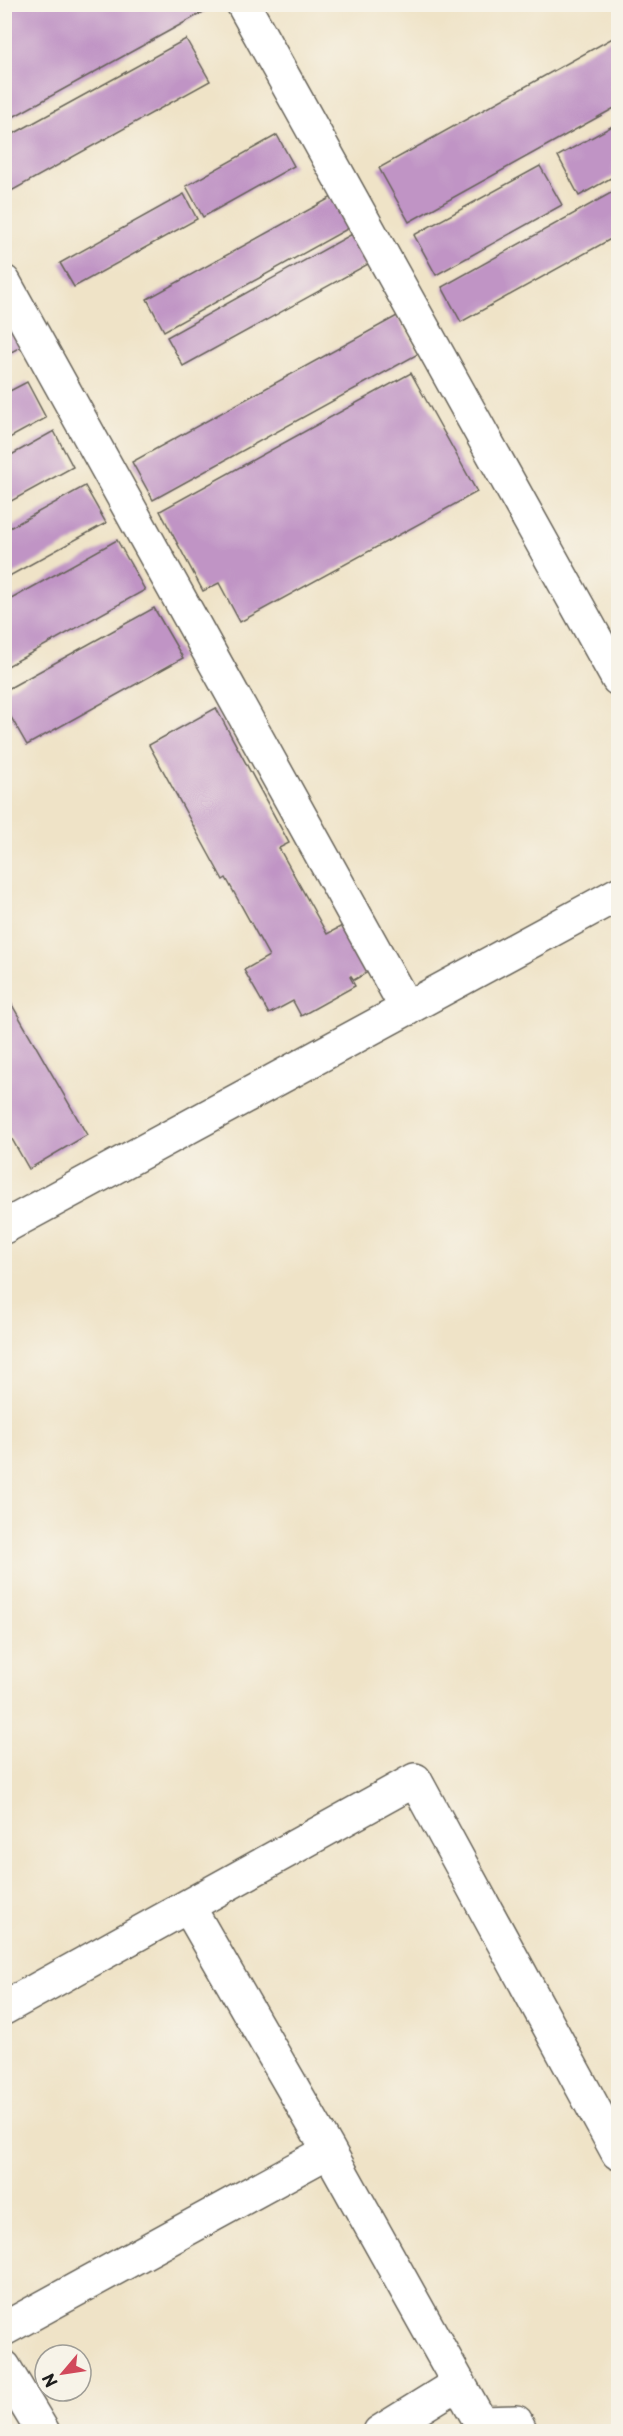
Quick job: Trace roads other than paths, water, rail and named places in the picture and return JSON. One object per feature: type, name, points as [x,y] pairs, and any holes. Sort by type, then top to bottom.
[{"type":"street","points":[[243,4],[618,679]]},
{"type":"street","points":[[4,282],[407,1009]]},
{"type":"street","points":[[4,1227],[618,894]]},
{"type":"street","points":[[4,2008],[415,1780],[618,2152]]},
{"type":"street","points":[[188,1906],[481,2423],[516,2422],[521,2432]]},
{"type":"street","points":[[4,2330],[328,2151]]},
{"type":"street","points":[[4,2367],[43,2432]]},
{"type":"street","points":[[380,2432],[459,2384]]}]
